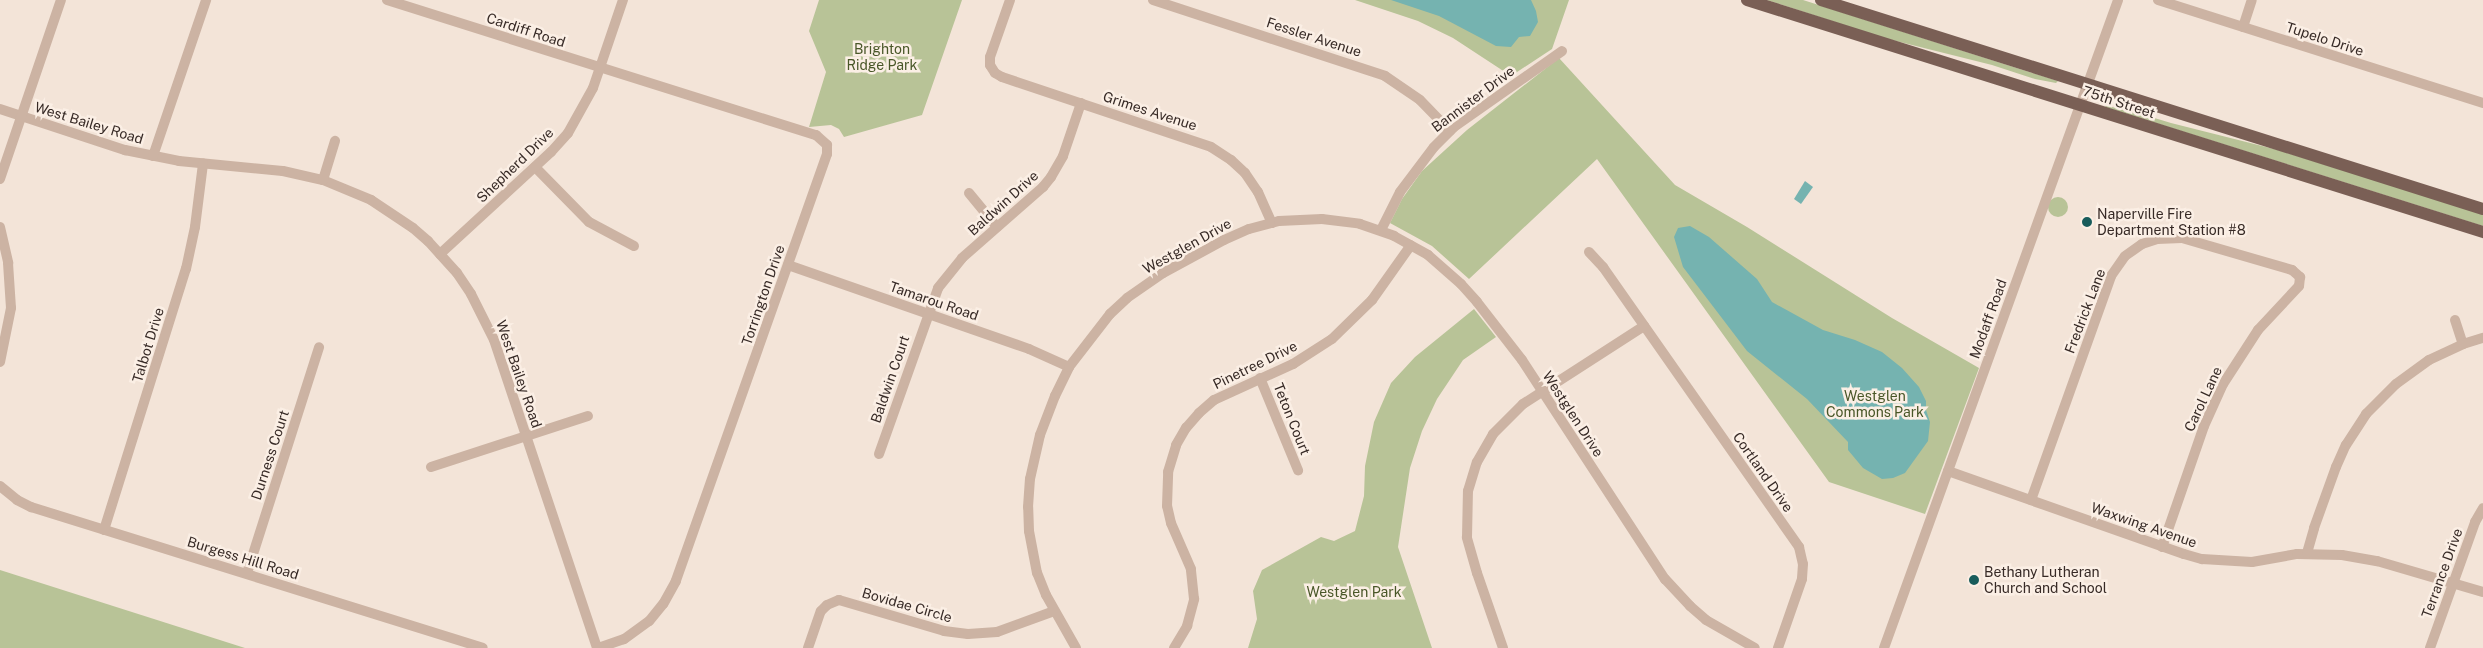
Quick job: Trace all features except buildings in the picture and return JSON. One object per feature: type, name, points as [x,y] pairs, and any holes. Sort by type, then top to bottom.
[{"type":"main road","name":"75th Street","points":[[1747,0],[2483,232]]},
{"type":"main road","name":"75th Street","points":[[1821,0],[2483,208]]},
{"type":"street","points":[[0,179],[60,0]]},
{"type":"street","points":[[153,156],[206,0]]},
{"type":"street","name":"Cardiff Road","points":[[387,0],[600,68]]},
{"type":"street","name":"Shepherd Drive","points":[[440,254],[535,167],[558,144],[578,118],[600,68],[623,0]]},
{"type":"street","name":"Grimes Avenue","points":[[1010,0],[991,52],[990,65],[995,73],[1002,77],[1196,140],[1221,152],[1245,173],[1258,192],[1272,223]]},
{"type":"street","name":"Fessler Avenue","points":[[1153,0],[1385,76],[1420,100],[1450,131]]},
{"type":"street","name":"Modaff Road","points":[[1884,648],[2118,0]]},
{"type":"street","name":"Tupelo Drive","points":[[2158,0],[2483,103]]},
{"type":"street","points":[[2243,27],[2252,0]]},
{"type":"street","name":"Bannister Drive","points":[[1381,230],[1392,206],[1410,176],[1425,156],[1450,131],[1562,51]]},
{"type":"street","name":"Torrington Drive","points":[[597,648],[624,639],[648,621],[663,604],[676,582],[788,265],[826,154],[827,145],[822,138],[600,68]]},
{"type":"street","name":"Baldwin Drive","points":[[928,314],[946,276],[962,258],[1051,177],[1063,156],[1082,103]]},
{"type":"street","name":"West Bailey Road","points":[[0,109],[108,146],[153,156],[202,164],[283,171],[323,180],[354,192],[388,210],[412,228],[457,273],[484,318],[494,340],[597,648]]},
{"type":"street","points":[[323,180],[335,141]]},
{"type":"street","name":"Talbot Drive","points":[[104,530],[186,270],[195,226],[202,164]]},
{"type":"street","points":[[535,167],[589,222],[634,246]]},
{"type":"street","points":[[970,193],[998,227]]},
{"type":"street","name":"Westglen Drive","points":[[1076,648],[1046,595],[1032,553],[1029,531],[1028,494],[1040,435],[1055,396],[1069,367],[1110,314],[1152,280],[1224,240],[1272,223],[1322,219],[1346,221],[1381,230],[1411,245],[1441,265],[1477,302],[1511,345],[1665,579],[1706,620],[1754,648]]},
{"type":"street","points":[[0,227],[11,286],[11,308],[0,362]]},
{"type":"street","name":"Fredrick Lane","points":[[2031,500],[2111,276],[2125,256],[2142,244],[2157,239],[2182,238],[2287,268],[2297,274],[2300,280]]},
{"type":"street","name":"Pinetree Drive","points":[[1174,648],[1187,626],[1194,599],[1191,570],[1171,523],[1167,506],[1166,486],[1171,459],[1186,428],[1204,408],[1229,391],[1314,352],[1352,322],[1385,284],[1411,245]]},
{"type":"street","name":"Cortland Drive","points":[[1590,252],[1604,267],[1794,538],[1801,552],[1803,564],[1802,579],[1778,648]]},
{"type":"street","name":"Tamarou Road","points":[[788,265],[1029,350],[1069,367]]},
{"type":"street","name":"Carol Lane","points":[[2162,546],[2204,426],[2223,384],[2248,344],[2296,290],[2300,280]]},
{"type":"street","name":"Baldwin Court","points":[[879,454],[928,314]]},
{"type":"street","points":[[2455,320],[2463,344]]},
{"type":"street","points":[[1503,648],[1470,549],[1466,524],[1468,491],[1477,462],[1493,434],[1509,416],[1542,391],[1644,326]]},
{"type":"street","points":[[2307,553],[2336,467],[2346,445],[2366,414],[2384,394],[2408,374],[2434,357],[2463,344],[2483,338]]},
{"type":"street","name":"Durness Court","points":[[247,573],[319,347]]},
{"type":"street","name":"Teton Court","points":[[1260,378],[1298,470]]},
{"type":"street","points":[[431,467],[588,416]]},
{"type":"street","name":"Waxwing Avenue","points":[[1948,471],[2202,559],[2252,562],[2307,553],[2363,558],[2483,592]]},
{"type":"street","name":"Burgess Hill Road","points":[[0,486],[17,500],[31,507],[483,648]]},
{"type":"street","name":"Terrance Drive","points":[[2430,648],[2475,522],[2483,508]]},
{"type":"street","name":"Bovidae Circle","points":[[808,648],[821,611],[827,605],[839,600],[944,631],[968,634],[996,632],[1054,610]]},
{"type":"green space","name":"Brighton Ridge Park","points":[[819,0],[962,0],[922,115],[844,137],[839,129],[831,125],[809,127],[826,72],[809,31]]},
{"type":"green space","points":[[1355,0],[1569,0],[1552,49],[1511,76],[1453,38],[1418,21]]},
{"type":"green space","points":[[1767,0],[1803,0],[2058,81],[2056,83],[2035,79],[1992,65],[1884,38]]},
{"type":"green space","name":"Westglen Commons Park","points":[[1559,58],[1675,185],[1747,227],[1892,318],[1979,368],[1925,514],[1829,482],[1597,159],[1469,279],[1432,246],[1390,223],[1402,199],[1422,171],[1467,130]]},
{"type":"green space","points":[[2105,107],[2128,110],[2278,150],[2483,214],[2483,226]]},
{"type":"green space","points":[[2058,197],[2065,200],[2068,207],[2065,214],[2058,217],[2051,214],[2048,207],[2051,200]]},
{"type":"green space","name":"Westglen Park","points":[[1474,309],[1496,337],[1463,360],[1437,399],[1422,431],[1410,468],[1398,547],[1432,648],[1248,648],[1257,619],[1253,591],[1262,570],[1321,537],[1334,541],[1355,531],[1364,496],[1365,466],[1374,422],[1391,383],[1415,357]]},
{"type":"green space","points":[[0,570],[245,648],[0,648]]},
{"type":"water","points":[[1391,0],[1531,0],[1538,22],[1530,36],[1519,37],[1511,47],[1496,46],[1439,16]]},
{"type":"water","points":[[1805,181],[1813,187],[1801,204],[1794,199]]},
{"type":"water","points":[[1690,226],[1709,237],[1757,279],[1772,302],[1823,330],[1855,340],[1882,352],[1902,368],[1919,387],[1926,401],[1926,410],[1930,422],[1928,441],[1905,473],[1893,478],[1882,479],[1863,468],[1848,450],[1848,442],[1807,399],[1747,351],[1683,267],[1674,237],[1678,228]]},
{"type":"place","name":"Naperville Fire Department Station #8","points":[[2087,222]]},
{"type":"place","name":"Bethany Lutheran Church and School","points":[[1974,580]]}]
